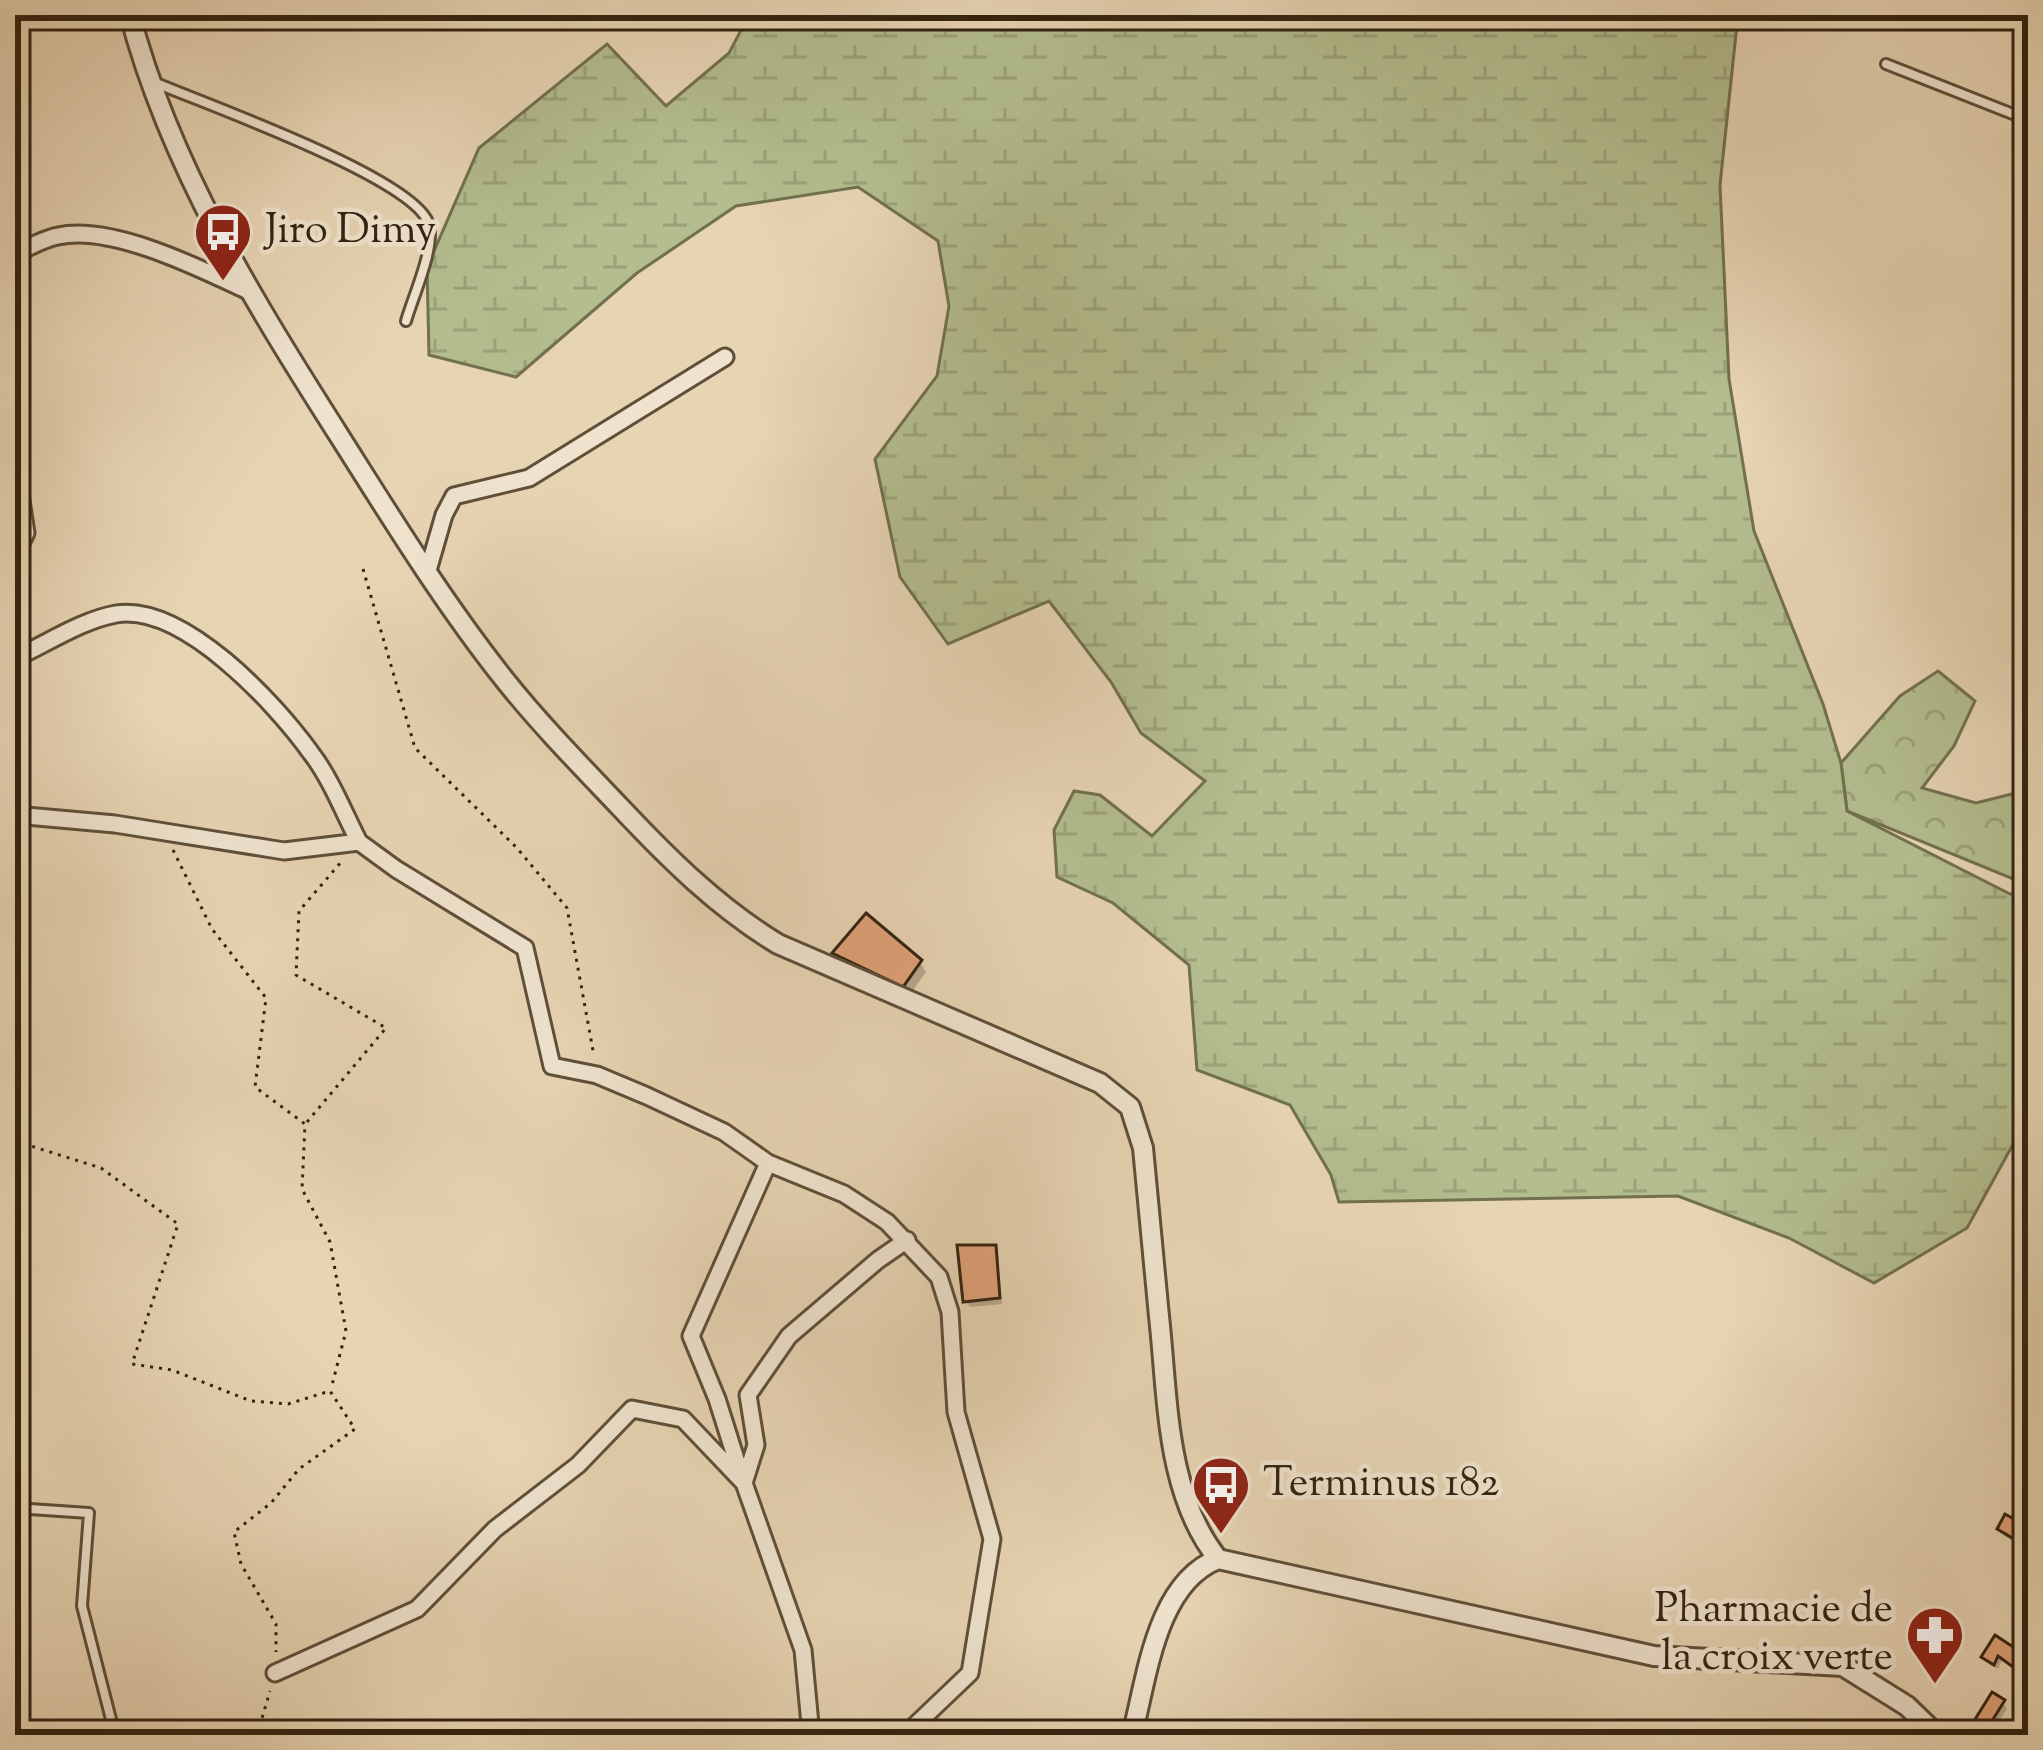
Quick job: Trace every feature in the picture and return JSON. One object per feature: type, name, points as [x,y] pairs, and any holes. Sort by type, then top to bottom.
[{"type":"street","points":[[130,15],[146,79],[247,290],[427,574],[505,680],[597,783],[682,872],[753,929],[1100,1083],[1130,1107],[1143,1148],[1171,1442],[1201,1538],[1219,1559]]},
{"type":"street","points":[[15,254],[61,235],[90,235],[190,264],[247,290]]},
{"type":"street","points":[[427,574],[443,515],[454,496],[529,478],[725,357]]},
{"type":"street","points":[[15,461],[26,532],[15,555]]},
{"type":"street","points":[[15,658],[114,614],[162,620],[233,668],[271,706],[313,755],[359,842],[526,949],[552,1066],[597,1075],[724,1132],[768,1163],[866,1205],[907,1240],[939,1277],[950,1312],[956,1412],[992,1539],[970,1673],[905,1735]]},
{"type":"street","points":[[15,815],[284,851],[359,842]]},
{"type":"street","points":[[768,1163],[691,1336],[803,1650],[812,1735]]},
{"type":"street","points":[[744,1483],[756,1444],[748,1395],[789,1336],[907,1240]]},
{"type":"street","points":[[275,1672],[417,1609],[495,1528],[578,1465],[632,1409],[683,1419],[744,1483]]},
{"type":"street","points":[[1132,1735],[1165,1614],[1203,1565],[1219,1559],[1654,1656],[1843,1666],[1907,1706],[1937,1735]]},
{"type":"lane","points":[[1886,64],[2028,119]]},
{"type":"lane","points":[[146,79],[381,179],[417,204],[430,225],[430,247],[406,321]]},
{"type":"lane","points":[[15,1508],[89,1513],[82,1606],[115,1735]]},
{"type":"path","points":[[363,569],[415,748],[517,848],[567,908],[597,1075]]},
{"type":"path","points":[[164,833],[212,929],[266,998],[256,1087],[304,1124]]},
{"type":"path","points":[[256,1735],[275,1672],[276,1624],[242,1564],[234,1532],[271,1503],[299,1469],[356,1429],[330,1391],[346,1331],[330,1242],[302,1189],[304,1124],[386,1028],[296,975],[299,910],[359,842]]},
{"type":"path","points":[[15,1141],[101,1168],[178,1224],[132,1364],[172,1370],[251,1401],[288,1404],[330,1391]]},
{"type":"green space","points":[[749,15],[1738,15],[1720,185],[1729,379],[1754,531],[1823,704],[1841,763],[1847,811],[2010,894],[2028,891],[2028,1117],[1967,1228],[1874,1283],[1789,1238],[1678,1196],[1339,1202],[1331,1175],[1290,1105],[1197,1070],[1189,965],[1113,903],[1057,877],[1054,830],[1074,791],[1100,795],[1152,836],[1205,781],[1141,733],[1111,682],[1049,601],[948,644],[900,577],[875,459],[937,376],[949,306],[938,241],[858,187],[736,206],[637,273],[516,377],[429,355],[427,267],[479,148],[607,44],[666,106],[729,53]]},
{"type":"green space","points":[[1938,671],[1975,701],[1954,746],[1922,788],[1976,803],[2028,790],[2028,885],[1847,811],[1841,763],[1900,696]]},
{"type":"building","points":[[866,913],[922,960],[903,987],[832,953]]},
{"type":"building","points":[[957,1245],[996,1245],[1000,1298],[963,1302]]},
{"type":"building","points":[[2005,1514],[2028,1527],[2021,1543],[1997,1529]]},
{"type":"building","points":[[1995,1635],[2024,1654],[2013,1667],[1998,1656],[1994,1665],[1981,1657]]},
{"type":"building","points":[[1992,1692],[2005,1700],[1987,1729],[1974,1721]]},
{"type":"place","name":"Jiro Dimy","points":[[223,283]]},
{"type":"place","name":"Terminus 182","points":[[1221,1536]]},
{"type":"place","name":"Pharmacie de la croix verte","points":[[1935,1686]]}]
